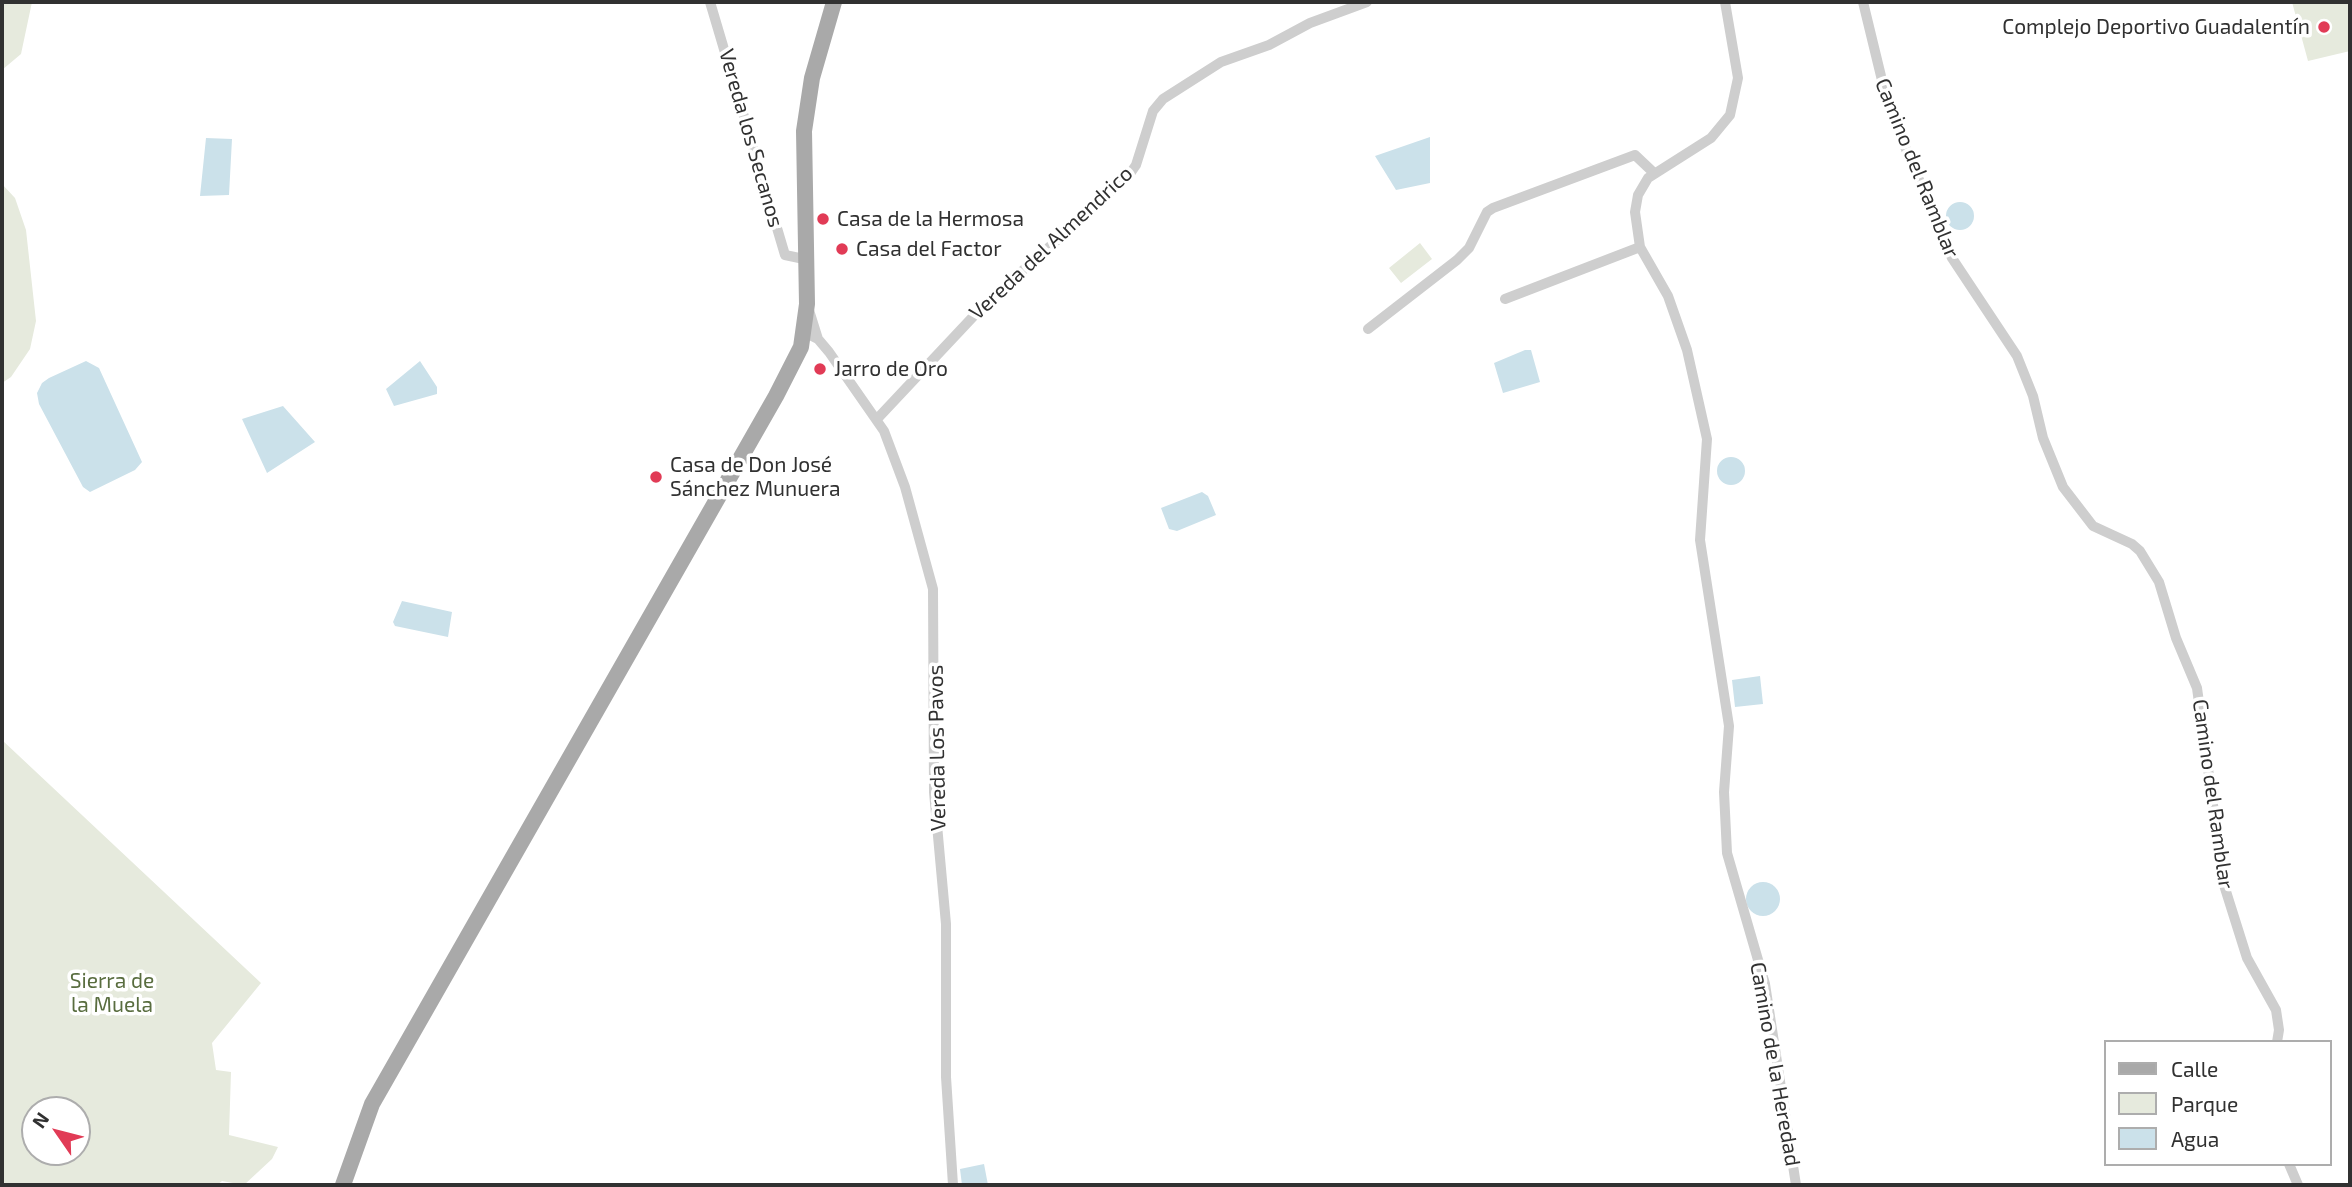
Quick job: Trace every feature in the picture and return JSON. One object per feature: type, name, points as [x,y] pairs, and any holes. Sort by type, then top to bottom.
[{"type":"main road","points":[[343,1185],[372,1104],[776,397],[801,346],[811,336],[804,259],[807,101],[834,2]]},
{"type":"street","name":"Vereda los Secanos","points":[[710,2],[785,255],[804,259]]},
{"type":"street","name":"Vereda del Almendrico","points":[[877,419],[985,304],[1127,178],[1136,165],[1153,111],[1163,99],[1221,62],[1269,45],[1310,23],[1367,2]]},
{"type":"street","name":"Camino de la Heredad","points":[[1725,2],[1738,79],[1730,115],[1711,138],[1654,173],[1640,189],[1636,203],[1640,247],[1668,296],[1677,320],[1707,439],[1700,540],[1728,714],[1724,792],[1727,853],[1765,984],[1796,1185]]},
{"type":"street","name":"Camino del Ramblar","points":[[1863,2],[1889,110],[1952,258],[2017,356],[2033,396],[2043,438],[2063,486],[2093,526],[2124,540],[2140,551],[2159,582],[2176,638],[2197,688],[2224,885],[2247,958],[2276,1010],[2279,1030],[2277,1040]]},
{"type":"street","points":[[1368,330],[1457,260],[1469,248],[1487,212],[1493,208],[1629,156],[1642,158],[1654,173]]},
{"type":"street","points":[[1504,299],[1640,247]]},
{"type":"street","name":"Vereda Los Pavos","points":[[811,336],[877,419],[905,487],[933,589],[934,792],[946,924],[946,1077],[953,1185]]},
{"type":"street","points":[[2290,1166],[2298,1185]]},
{"type":"green space","points":[[2,2],[32,2],[21,54],[2,70]]},
{"type":"green space","name":"Complejo Deportivo Guadalentín","points":[[2292,2],[2350,2],[2350,51],[2308,61]]},
{"type":"green space","points":[[2,184],[15,198],[26,230],[36,321],[30,349],[11,377],[2,383]]},
{"type":"green space","points":[[1420,243],[1432,259],[1401,283],[1389,268]]},
{"type":"green space","name":"Sierra de la Muela","points":[[2,740],[261,983],[212,1043],[216,1070],[231,1072],[229,1135],[278,1147],[272,1159],[244,1185],[222,1181],[217,1185],[2,1185]]},
{"type":"water","points":[[1430,137],[1430,183],[1396,190],[1375,156]]},
{"type":"water","points":[[206,138],[232,139],[229,195],[200,196]]},
{"type":"water","points":[[1960,202],[1970,206],[1974,216],[1970,226],[1960,230],[1950,226],[1946,216],[1950,206]]},
{"type":"water","points":[[1531,350],[1540,382],[1503,393],[1494,363]]},
{"type":"water","points":[[86,361],[99,368],[142,462],[135,470],[90,492],[83,487],[39,404],[37,393],[42,383],[49,378]]},
{"type":"water","points":[[420,361],[437,387],[437,394],[394,406],[386,389]]},
{"type":"water","points":[[283,406],[315,442],[267,473],[242,419]]},
{"type":"water","points":[[1731,457],[1741,461],[1745,471],[1741,481],[1731,485],[1721,481],[1717,471],[1721,461]]},
{"type":"water","points":[[1202,492],[1208,496],[1216,515],[1177,531],[1169,529],[1161,508]]},
{"type":"water","points":[[402,601],[452,612],[448,637],[395,626],[393,622]]},
{"type":"water","points":[[1760,676],[1763,704],[1735,707],[1732,680]]},
{"type":"water","points":[[1763,882],[1775,887],[1780,899],[1775,911],[1763,916],[1751,911],[1746,899],[1751,887]]},
{"type":"water","points":[[984,1164],[988,1185],[962,1185],[960,1169]]},
{"type":"place","name":"Complejo Deportivo Guadalentín","points":[[2324,27]]},
{"type":"place","name":"Casa de la Hermosa","points":[[823,219]]},
{"type":"place","name":"Casa del Factor","points":[[842,249]]},
{"type":"place","name":"Jarro de Oro","points":[[820,369]]},
{"type":"place","name":"Casa de Don José Sánchez Munuera","points":[[656,477]]}]
